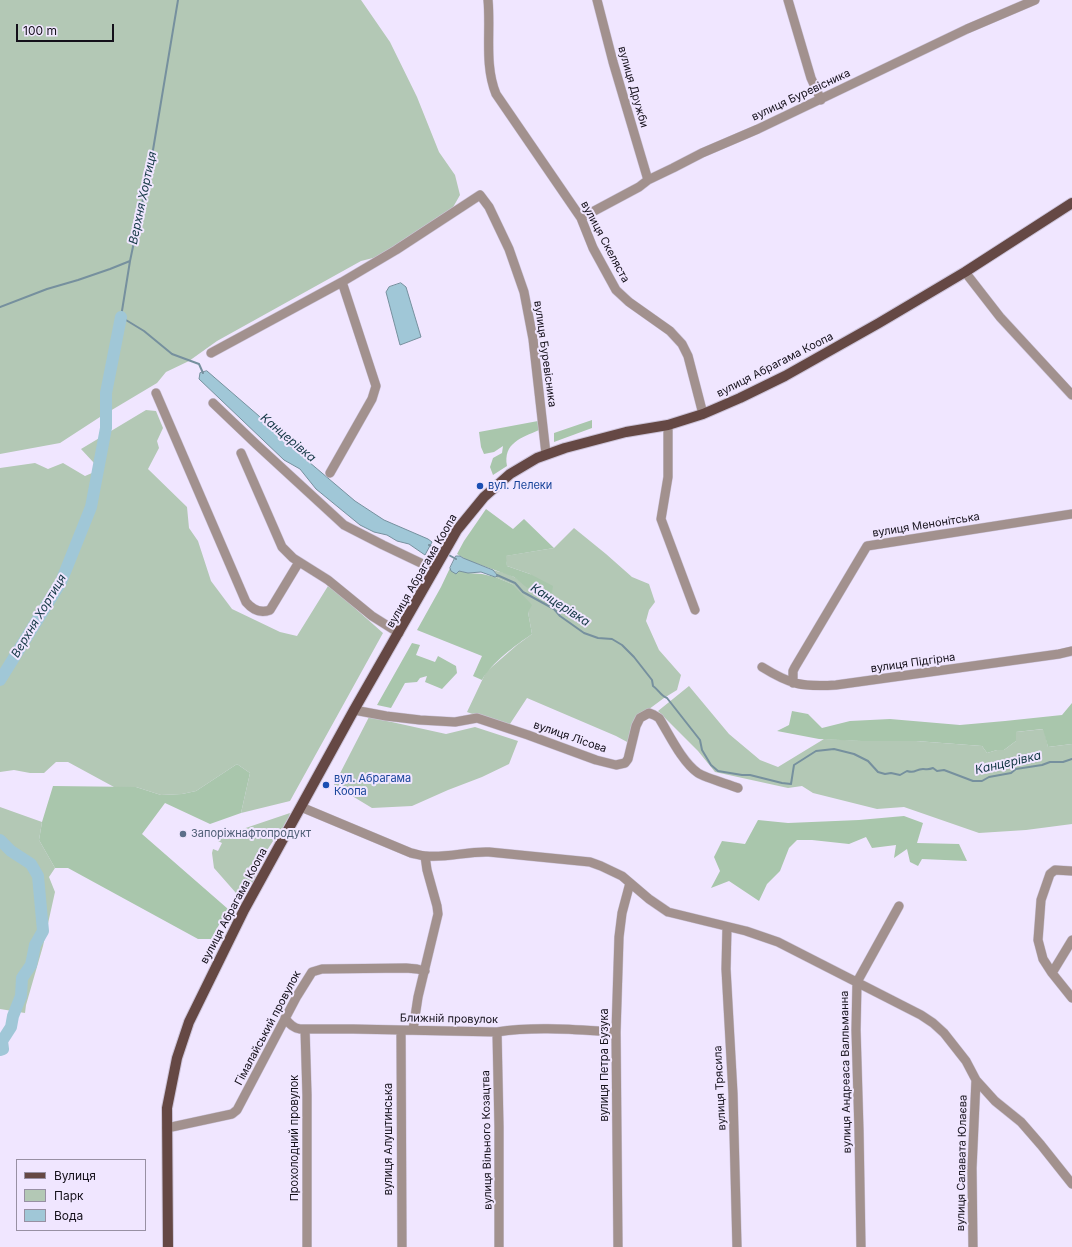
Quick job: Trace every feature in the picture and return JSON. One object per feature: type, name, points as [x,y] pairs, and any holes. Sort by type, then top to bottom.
[{"type":"main road","name":"вулиця Абрагама Коопа","points":[[168,1247],[167,1108],[172,1076],[182,1040],[189,1022],[244,910],[354,710],[457,530],[484,497],[510,474],[546,454],[626,432],[668,425],[703,414],[785,376],[965,272],[1072,203]]},
{"type":"street","name":"вулиця Скеляста","points":[[488,0],[490,12],[488,50],[492,83],[496,94],[581,218],[594,248],[616,290],[629,302],[670,331],[682,344],[688,356],[703,414]]},
{"type":"street","name":"вулиця Дружби","points":[[597,0],[613,62],[648,180]]},
{"type":"street","points":[[788,0],[811,78],[821,100]]},
{"type":"street","name":"вулиця Буревісника","points":[[581,218],[635,189],[648,180],[702,153],[821,100],[967,29],[1035,0]]},
{"type":"street","name":"вулиця Буревісника","points":[[342,282],[396,250],[480,195],[489,207],[509,249],[524,292],[533,339],[546,454]]},
{"type":"street","points":[[965,272],[1000,317],[1072,395]]},
{"type":"street","points":[[210,353],[342,282],[376,386],[368,405],[330,473]]},
{"type":"street","points":[[156,393],[246,602],[250,607],[254,610],[263,612],[270,610],[299,562]]},
{"type":"street","points":[[213,403],[257,446],[344,525],[425,564],[434,571]]},
{"type":"street","points":[[668,425],[668,477],[661,519],[695,610]]},
{"type":"street","points":[[241,453],[282,546],[287,552],[299,562],[328,580],[372,616],[399,633]]},
{"type":"street","name":"вулиця Менонітська","points":[[793,683],[795,667],[867,546],[1072,514]]},
{"type":"street","name":"вулиця Підгірна","points":[[762,667],[782,679],[793,683],[812,686],[848,684],[1072,651]]},
{"type":"street","name":"вулиця Лісова","points":[[354,710],[420,720],[456,722],[477,718],[596,760],[616,765],[625,763],[628,759],[636,726],[640,718],[649,713],[659,718],[690,766],[699,774],[738,788]]},
{"type":"street","points":[[301,807],[411,853],[425,856],[489,852],[590,862],[622,876],[654,903],[668,912],[746,931],[778,942],[921,1015],[933,1023],[944,1033],[966,1061],[976,1080],[995,1101],[1021,1122],[1072,1184]]},
{"type":"street","points":[[413,1030],[416,1008],[438,914],[425,856]]},
{"type":"street","points":[[1072,871],[1052,871],[1047,881],[1041,900],[1038,940],[1043,959],[1072,998]]},
{"type":"street","name":"вулиця Петра Бузука","points":[[618,1247],[616,1032],[618,937],[622,913],[630,883]]},
{"type":"street","name":"вулиця Андреаса Валльманна","points":[[860,1247],[856,1030],[857,982],[899,906]]},
{"type":"street","name":"вулиця Трясила","points":[[727,927],[726,969],[733,1094],[737,1247]]},
{"type":"street","points":[[1052,973],[1072,940]]},
{"type":"street","name":"Гімалайський провулок","points":[[167,1128],[232,1114],[237,1110],[285,1018],[312,972],[322,969],[406,968],[425,971]]},
{"type":"street","name":"Ближній провулок","points":[[285,1018],[295,1028],[305,1029],[353,1028],[497,1032],[508,1030],[558,1030],[616,1032]]},
{"type":"street","name":"Прохолодний провулок","points":[[305,1029],[307,1095],[307,1247]]},
{"type":"street","name":"вулиця Алуштинська","points":[[401,1030],[402,1247]]},
{"type":"street","name":"вулиця Вільного Козацтва","points":[[497,1032],[499,1247]]},
{"type":"street","name":"вулиця Салавата Юлаєва","points":[[973,1247],[972,1168],[976,1080]]},
{"type":"green space","points":[[0,0],[361,0],[390,42],[417,97],[439,152],[455,175],[460,195],[448,216],[381,256],[361,261],[217,341],[189,361],[166,372],[157,383],[60,443],[0,454]]},
{"type":"green space","points":[[146,410],[156,411],[163,428],[157,441],[159,448],[148,469],[187,507],[189,528],[198,541],[211,581],[232,609],[280,632],[297,636],[328,586],[383,633],[290,801],[241,813],[250,773],[237,764],[196,791],[182,794],[161,795],[136,787],[114,787],[68,762],[56,762],[44,773],[30,773],[14,770],[0,772],[0,468],[35,463],[48,469],[63,463],[85,476],[92,473],[94,463],[81,449]]},
{"type":"green space","points":[[592,420],[592,428],[554,442],[554,433]]},
{"type":"green space","points":[[538,421],[539,430],[515,442],[506,458],[507,466],[493,475],[490,467],[493,458],[502,453],[503,446],[494,452],[484,454],[481,447],[479,432]]},
{"type":"green space","points":[[486,509],[513,529],[524,519],[554,548],[506,556],[507,566],[530,574],[553,586],[551,599],[542,598],[514,577],[467,560],[457,554]]},
{"type":"green space","points":[[574,528],[632,577],[649,584],[655,602],[649,610],[646,621],[659,650],[681,675],[677,690],[637,718],[629,743],[527,698],[508,727],[467,712],[486,672],[532,634],[528,612],[512,584],[495,577],[498,576],[493,570],[512,576],[539,596],[551,599],[530,574],[507,566],[505,556],[554,548]]},
{"type":"green space","points":[[450,568],[468,573],[495,577],[512,584],[532,605],[528,612],[532,634],[491,667],[482,680],[473,676],[482,656],[417,630]]},
{"type":"green space","points":[[412,643],[420,645],[416,655],[435,662],[438,656],[456,666],[457,673],[442,689],[425,682],[427,676],[420,678],[417,682],[405,683],[391,708],[377,705]]},
{"type":"green space","points":[[689,686],[729,734],[760,760],[778,767],[824,739],[916,741],[982,746],[987,753],[997,750],[1004,750],[1016,741],[1016,732],[1044,729],[1048,747],[1072,744],[1072,824],[1026,830],[979,833],[904,807],[877,809],[813,793],[802,786],[788,788],[715,772],[698,751],[658,711]]},
{"type":"green space","points":[[1072,703],[1072,744],[1048,747],[1043,729],[1016,732],[1016,741],[1004,750],[997,750],[987,753],[982,746],[916,741],[819,739],[777,731],[789,725],[792,711],[808,714],[822,728],[850,721],[890,719],[960,725],[1062,715]]},
{"type":"green space","points":[[369,717],[446,734],[475,727],[518,741],[509,764],[482,777],[412,806],[372,808],[334,785]]},
{"type":"green space","points":[[237,764],[250,773],[241,813],[210,824],[165,803],[142,834],[228,909],[211,939],[198,939],[68,868],[55,868],[39,840],[42,822],[53,786],[136,787],[161,795],[182,794],[196,791]]},
{"type":"green space","points":[[0,807],[42,822],[39,840],[55,868],[49,877],[55,892],[43,946],[25,1013],[0,1009]]},
{"type":"green space","points":[[290,813],[284,827],[262,858],[254,881],[243,901],[214,868],[212,853],[213,849],[218,851],[222,843],[218,841],[222,836]]},
{"type":"green space","points":[[904,816],[923,823],[917,843],[959,844],[967,861],[922,859],[918,866],[910,862],[907,849],[894,858],[896,845],[872,848],[866,837],[849,844],[797,840],[789,848],[780,871],[767,884],[759,901],[729,881],[711,888],[720,871],[714,857],[722,841],[745,844],[758,820],[788,823],[859,820]]},
{"type":"water","points":[[401,283],[406,287],[421,337],[400,345],[386,292],[389,287]]},
{"type":"water","points":[[207,371],[259,416],[289,445],[355,501],[384,520],[432,542],[425,555],[409,544],[397,541],[387,535],[374,532],[360,525],[316,489],[300,469],[284,460],[199,379],[200,373]]},
{"type":"water","points":[[456,556],[460,556],[493,570],[498,576],[495,577],[481,572],[468,573],[459,571],[456,574],[451,571],[450,568]]},
{"type":"waterway","name":"Верхня Хортиця","points":[[0,307],[47,289],[78,280],[130,261],[152,156],[178,0]]},
{"type":"waterway","name":"Канцерівка","points":[[130,261],[121,317],[144,331],[172,354],[199,364],[203,373]]},
{"type":"waterway","name":"Верхня Хортиця","points":[[0,680],[61,582],[91,507],[106,428],[106,393],[121,317]]},
{"type":"waterway","name":"Канцерівка","points":[[429,545],[441,551]]},
{"type":"waterway","name":"Канцерівка","points":[[447,554],[456,559]]},
{"type":"waterway","name":"Канцерівка","points":[[497,575],[515,583],[523,592],[554,609],[560,616],[584,633],[598,638],[612,639],[622,645],[634,657],[652,680],[653,686],[667,698],[700,740],[702,750],[711,765],[718,771],[750,775],[791,784],[794,765],[816,751],[834,749],[854,754],[868,761],[878,772],[885,774],[891,773],[900,775],[907,771],[912,772],[920,769],[933,768],[937,771],[944,770],[973,781],[982,781],[989,777],[1011,773],[1016,769],[1042,765],[1050,762],[1063,762],[1072,759]]},
{"type":"waterway","name":"Верхня Хортиця","points":[[0,840],[11,851],[31,864],[38,876],[43,931],[35,945],[31,965],[22,978],[21,996],[13,1016],[11,1027],[2,1041],[3,1049],[0,1050]]},
{"type":"place","name":"вул. Лелеки","points":[[480,486]]},
{"type":"place","name":"вул. Абрагама Коопа","points":[[326,785]]},
{"type":"place","name":"Запоріжнафтопродукт","points":[[183,834]]}]
